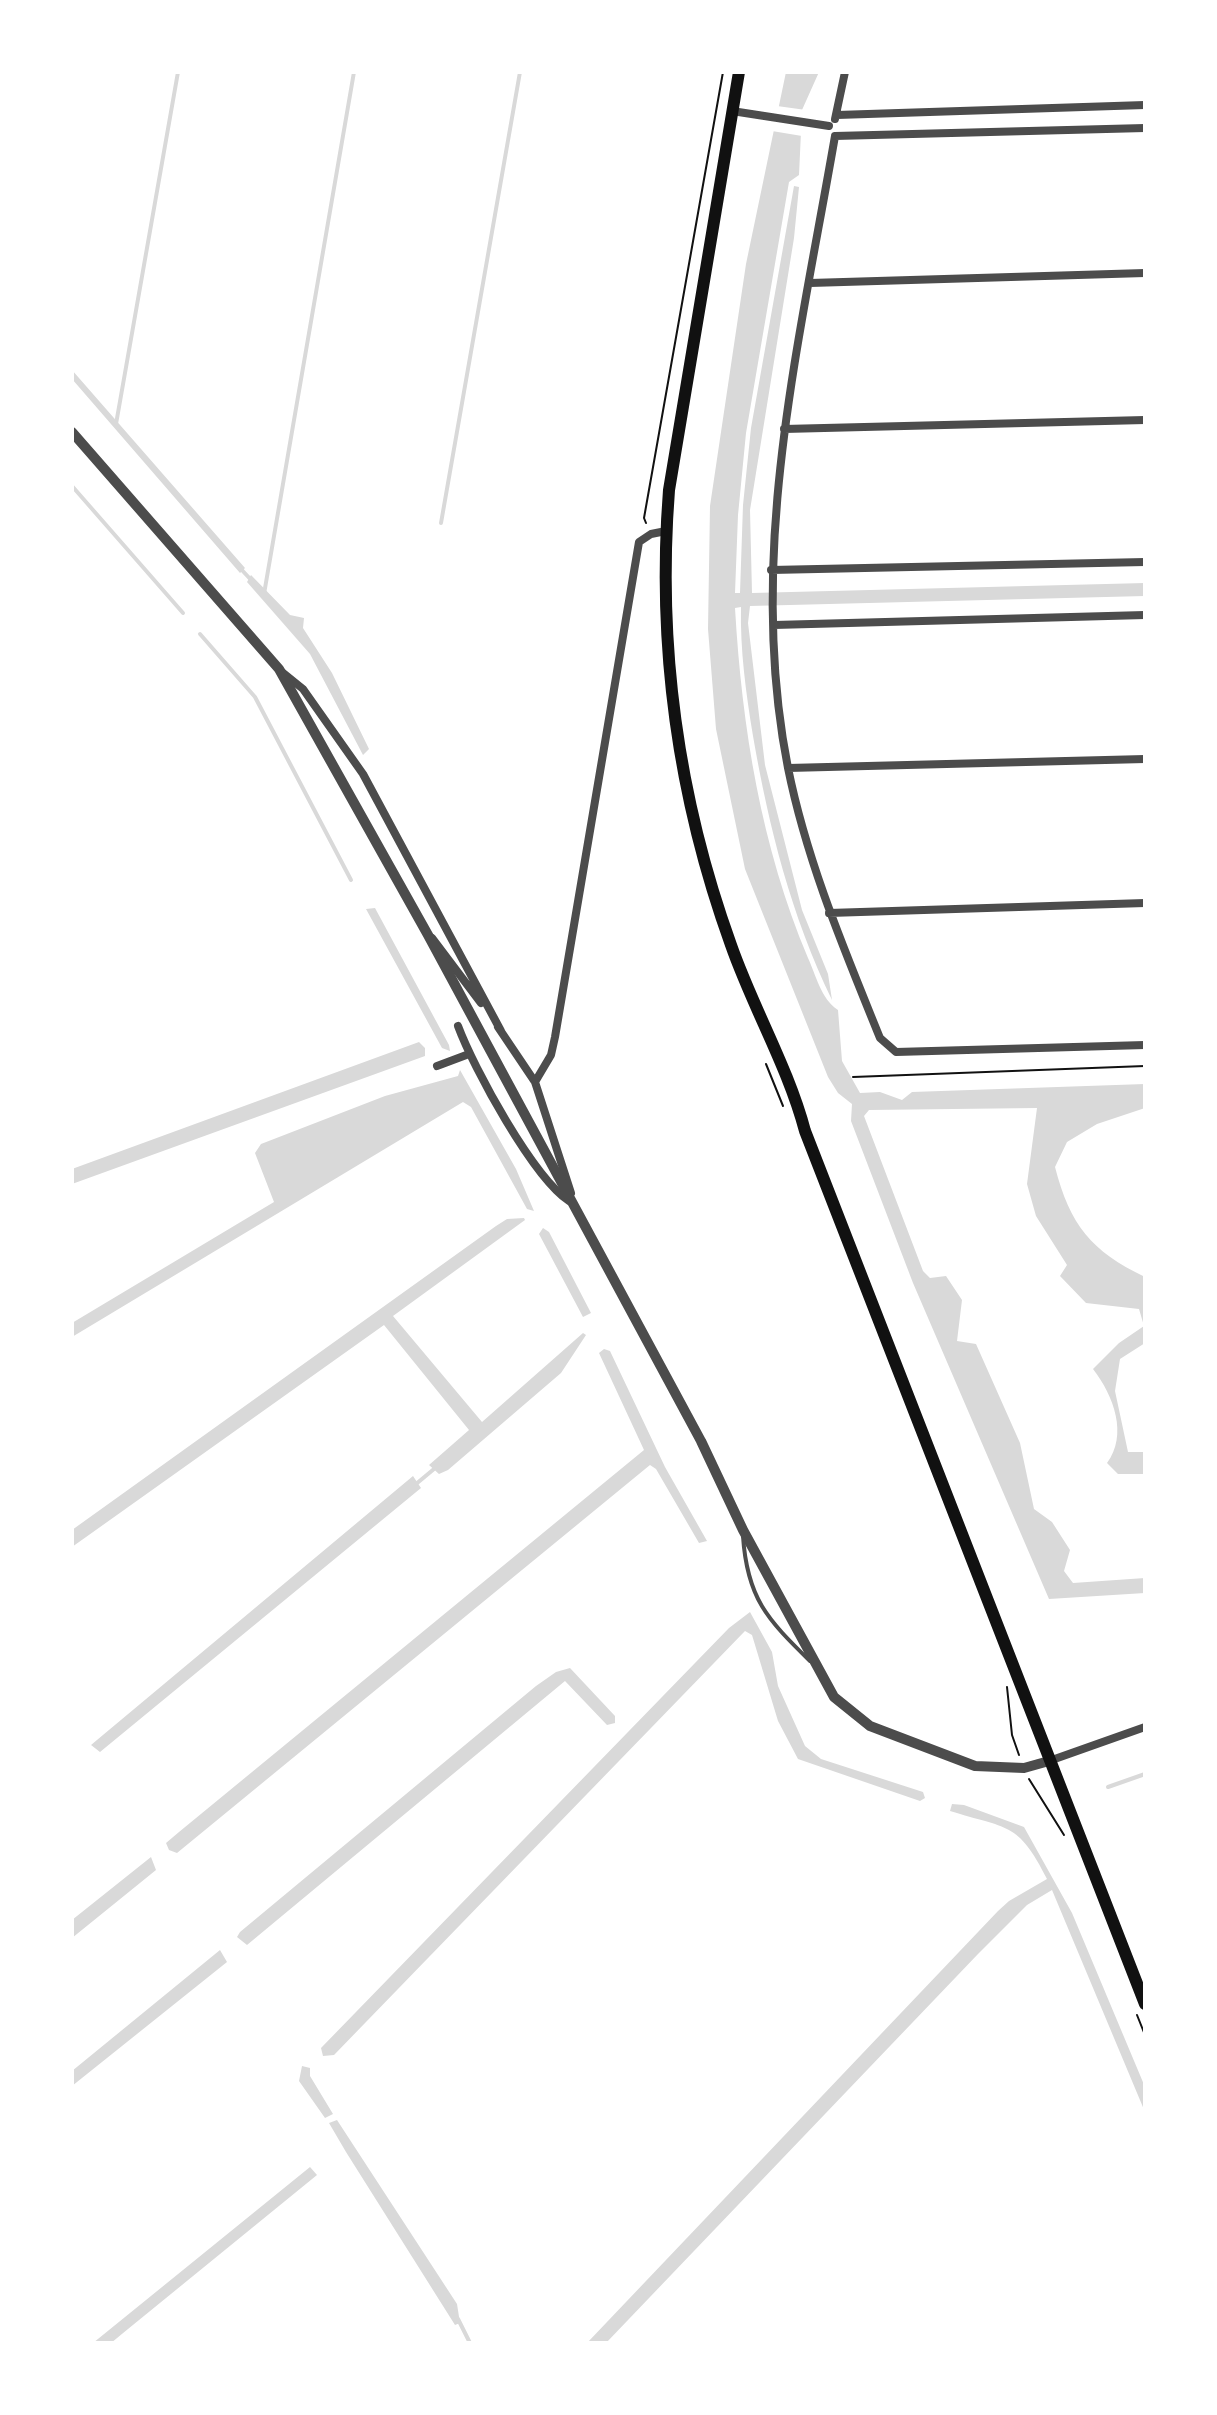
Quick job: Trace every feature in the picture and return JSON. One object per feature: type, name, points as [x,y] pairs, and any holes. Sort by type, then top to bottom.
[{"type":"main road","points":[[739,72],[669,490],[666,531],[672,706],[691,813],[737,961],[796,1098],[805,1131],[1049,1761],[1139,2005]]},
{"type":"street","points":[[829,126],[837,115],[845,72]]},
{"type":"street","points":[[837,115],[1145,105]]},
{"type":"street","points":[[732,111],[829,126]]},
{"type":"street","points":[[829,126],[835,136],[784,429],[771,570],[777,687],[788,768],[812,862],[829,913],[880,1038],[896,1052],[1145,1045]]},
{"type":"street","points":[[835,136],[1145,128]]},
{"type":"street","points":[[810,283],[1145,273]]},
{"type":"street","points":[[784,429],[1145,420]]},
{"type":"street","points":[[72,432],[279,669],[303,689],[363,774],[501,1031]]},
{"type":"street","points":[[535,1082],[551,1055],[555,1037],[639,542],[651,534],[666,531]]},
{"type":"street","points":[[771,570],[1145,562]]},
{"type":"street","points":[[774,625],[1145,615]]},
{"type":"street","points":[[279,669],[428,935],[701,1441],[743,1530],[813,1664],[834,1697],[870,1726],[975,1766],[1024,1768],[1145,1727]]},
{"type":"street","points":[[788,768],[1145,759]]},
{"type":"street","points":[[829,913],[1145,903]]},
{"type":"street","points":[[428,935],[440,944],[535,1082],[580,1220]]},
{"type":"street","points":[[458,1026],[469,1054],[547,1180],[556,1192],[569,1201]]},
{"type":"street","points":[[437,1066],[469,1054]]},
{"type":"lane","points":[[743,1530],[745,1570],[755,1597],[813,1664]]},
{"type":"path","points":[[651,534],[644,518],[723,72]]},
{"type":"path","points":[[853,1077],[1145,1066]]},
{"type":"path","points":[[1024,1768],[1065,1836]]},
{"type":"path","points":[[1139,2005],[1145,2035]]},
{"type":"shaded area","points":[[786,72],[819,72],[802,110],[799,175],[789,182],[746,433],[735,593],[740,593],[743,505],[751,428],[794,186],[799,187],[794,238],[750,510],[752,593],[1145,583],[1145,596],[750,606],[748,623],[765,765],[802,910],[828,974],[832,1000],[793,903],[774,838],[748,704],[741,607],[735,608],[749,742],[766,830],[808,958],[823,993],[838,1010],[842,1061],[860,1093],[880,1092],[902,1100],[912,1092],[1145,1084],[1145,1108],[1097,1124],[1067,1142],[1055,1167],[1068,1205],[1085,1234],[1110,1257],[1145,1277],[1145,1343],[1120,1359],[1115,1391],[1128,1452],[1145,1452],[1145,1474],[1118,1474],[1107,1463],[1117,1440],[1116,1416],[1107,1391],[1093,1369],[1119,1343],[1144,1326],[1139,1309],[1086,1303],[1060,1276],[1067,1265],[1036,1216],[1027,1184],[1037,1108],[869,1110],[864,1116],[923,1271],[930,1278],[946,1276],[962,1300],[957,1341],[976,1344],[1020,1443],[1034,1509],[1052,1522],[1070,1550],[1064,1571],[1073,1583],[1145,1578],[1145,1593],[1049,1599],[913,1283],[851,1121],[852,1104],[838,1093],[828,1077],[745,869],[716,729],[708,629],[710,506],[746,264]]},
{"type":"shaded area","points":[[72,370],[245,568],[240,573],[72,379]]},
{"type":"shaded area","points":[[251,575],[290,615],[304,618],[303,628],[332,673],[369,749],[363,755],[310,654],[247,582]]},
{"type":"shaded area","points":[[375,908],[450,1051],[442,1048],[366,909]]},
{"type":"shaded area","points":[[419,1042],[425,1048],[425,1056],[72,1184],[72,1169]]},
{"type":"shaded area","points":[[460,1070],[516,1169],[534,1211],[527,1209],[471,1107],[463,1102],[72,1337],[72,1323],[274,1202],[255,1153],[261,1144],[385,1096],[458,1076]]},
{"type":"shaded area","points":[[524,1218],[393,1316],[482,1422],[583,1333],[586,1335],[561,1373],[448,1470],[439,1474],[429,1465],[469,1430],[384,1325],[72,1547],[72,1530],[496,1226],[507,1219]]},
{"type":"shaded area","points":[[543,1228],[549,1232],[591,1313],[583,1317],[539,1234]]},
{"type":"shaded area","points":[[604,1349],[610,1351],[665,1467],[707,1541],[699,1543],[656,1469],[650,1465],[177,1853],[169,1850],[166,1843],[179,1832],[644,1450],[599,1353]]},
{"type":"shaded area","points":[[413,1476],[421,1488],[100,1752],[91,1745]]},
{"type":"shaded area","points":[[750,1612],[772,1652],[778,1686],[805,1746],[821,1759],[923,1792],[925,1798],[920,1801],[798,1759],[778,1721],[752,1635],[745,1631],[334,2055],[323,2056],[321,2048],[729,1628]]},
{"type":"shaded area","points":[[570,1668],[615,1716],[615,1723],[607,1725],[565,1681],[247,1945],[237,1937],[536,1686],[556,1672]]},
{"type":"shaded area","points":[[952,1804],[964,1805],[1024,1827],[1072,1913],[1145,2087],[1145,2112],[1052,1890],[1027,1905],[978,1954],[606,2343],[587,2343],[998,1911],[1047,1879],[1028,1846],[1019,1837],[998,1825],[950,1811]]},
{"type":"shaded area","points":[[151,1857],[156,1870],[72,1938],[72,1920]]},
{"type":"shaded area","points":[[220,1950],[227,1962],[72,2086],[72,2071]]},
{"type":"shaded area","points":[[302,2066],[310,2068],[310,2076],[333,2114],[325,2118],[299,2081]]},
{"type":"shaded area","points":[[337,2120],[457,2304],[460,2323],[455,2325],[346,2152],[329,2123]]},
{"type":"shaded area","points":[[310,2167],[317,2175],[111,2343],[93,2343]]},
{"type":"pier","points":[[777,106],[806,110],[802,136],[772,131]]},
{"type":"waterway","points":[[116,424],[178,72]]},
{"type":"waterway","points":[[264,594],[354,72]]},
{"type":"waterway","points":[[441,523],[520,72]]},
{"type":"waterway","points":[[72,486],[183,613]]},
{"type":"waterway","points":[[240,568],[253,582]]},
{"type":"waterway","points":[[200,634],[255,697],[351,880]]},
{"type":"waterway","points":[[416,1484],[434,1469]]},
{"type":"waterway","points":[[1108,1787],[1145,1774]]},
{"type":"waterway","points":[[458,2319],[470,2343]]}]
